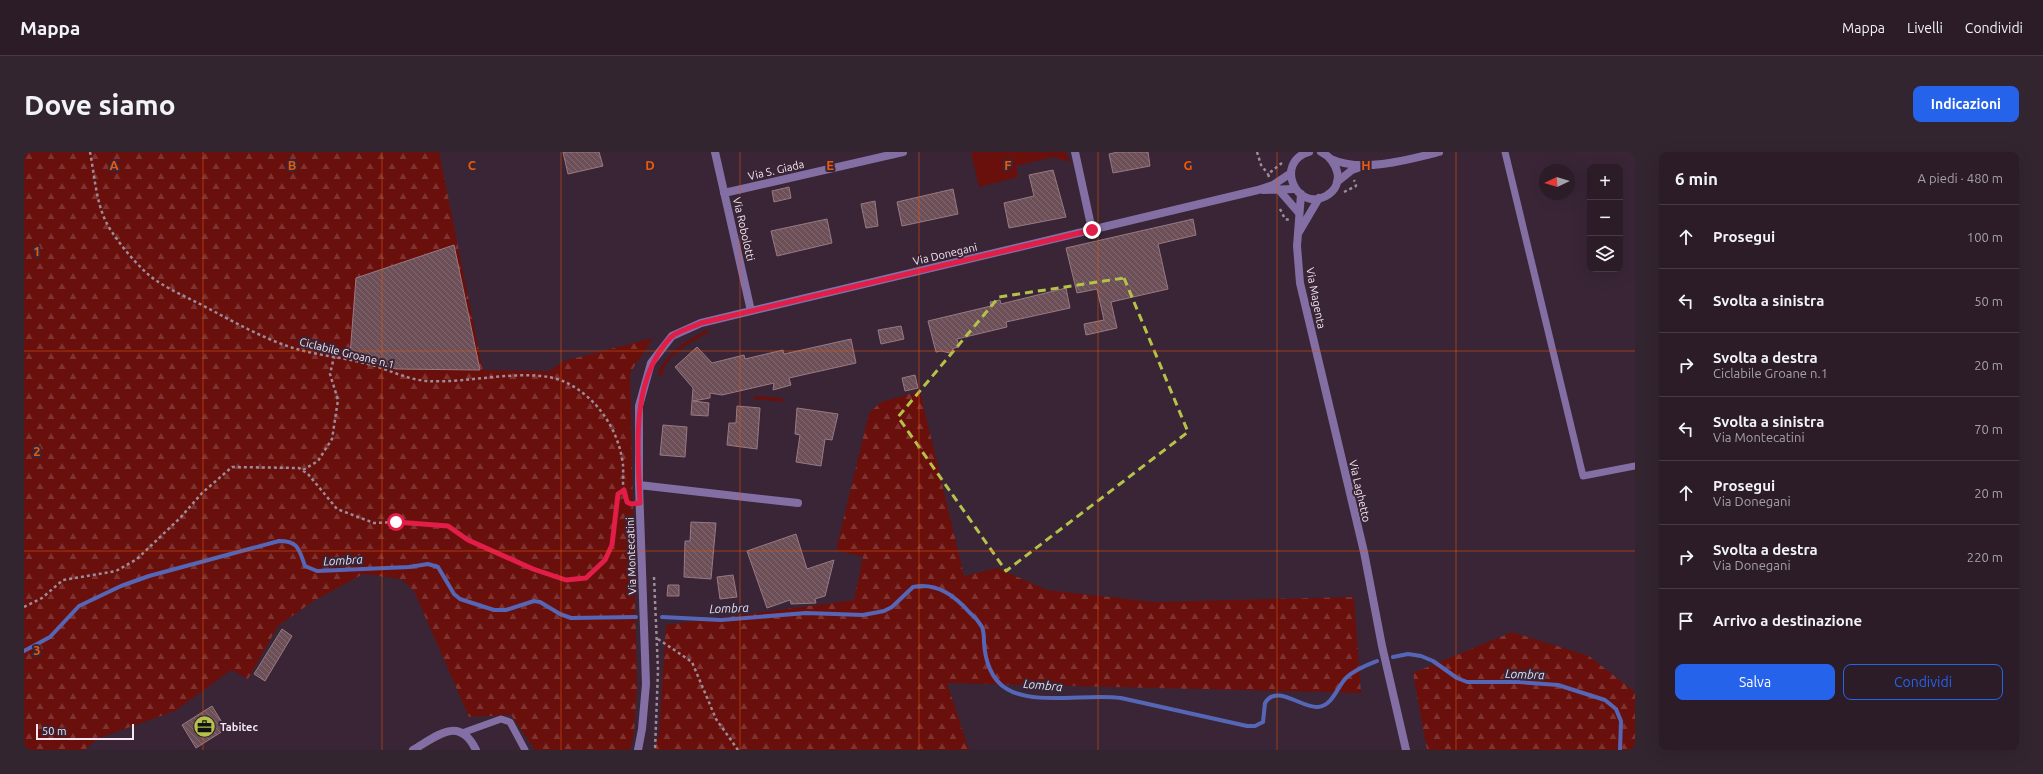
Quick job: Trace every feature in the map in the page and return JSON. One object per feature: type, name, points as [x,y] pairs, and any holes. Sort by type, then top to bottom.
[{"type":"street","name":"Via Robolotti","points":[[715,152],[751,311]]},
{"type":"street","name":"Via S. Giada","points":[[724,193],[903,152]]},
{"type":"street","points":[[1075,152],[1092,230]]},
{"type":"street","points":[[1298,192],[1291,173],[1292,165],[1298,154],[1309,152]]},
{"type":"street","points":[[1322,152],[1331,159],[1343,163],[1366,165],[1396,163],[1439,152]]},
{"type":"street","points":[[1331,159],[1337,169],[1337,182]]},
{"type":"street","points":[[1319,198],[1332,191],[1337,182],[1352,170],[1366,165]]},
{"type":"street","name":"Via Donegani","points":[[651,363],[672,336],[701,323],[1258,190],[1273,185],[1291,173]]},
{"type":"street","name":"Via Donegani","points":[[1258,190],[1298,192],[1309,198],[1319,198]]},
{"type":"street","points":[[1279,190],[1299,213]]},
{"type":"street","name":"Via Magenta","points":[[1298,192],[1299,213],[1297,246],[1300,283],[1314,341]]},
{"type":"street","name":"Via Magenta","points":[[1298,234],[1319,198]]},
{"type":"street","name":"Via Laghetto","points":[[1314,341],[1362,544],[1382,646],[1406,750]]},
{"type":"street","name":"Via Montecatini","points":[[638,750],[642,729],[646,684],[639,485],[639,406],[651,363]]},
{"type":"street","points":[[639,485],[798,503]]},
{"type":"street","points":[[413,750],[440,734],[457,731],[470,737],[476,750]]},
{"type":"lane","points":[[1505,152],[1583,476],[1635,466]]},
{"type":"lane","points":[[462,733],[501,718],[510,722],[525,750]]},
{"type":"path","name":"Ciclabile Groane n.1","points":[[90,152],[103,215],[114,234],[131,257],[147,273],[173,290],[270,339],[301,350],[367,364],[426,381],[530,376],[550,377],[563,381],[578,388],[590,398],[608,421],[622,456],[624,490]]},
{"type":"path","points":[[1257,152],[1261,165],[1268,174]]},
{"type":"path","points":[[303,470],[318,461],[332,439],[338,400],[330,374],[334,357]]},
{"type":"path","points":[[24,607],[42,598],[64,580],[116,571],[137,559],[180,518],[202,493],[232,467],[298,468],[303,470],[337,509],[374,523],[396,522],[448,526],[468,540],[533,569],[566,580],[586,578],[605,560],[612,545],[618,494],[624,490],[627,502],[631,504],[640,503]]},
{"type":"path","points":[[655,750],[658,684],[657,638],[692,662],[716,719],[738,750]]},
{"type":"highlighted area","points":[[1124,278],[1188,432],[1006,571],[898,417],[999,297]]},
{"type":"green space","points":[[24,152],[439,152],[483,370],[549,371],[564,361],[653,338],[630,373],[637,687],[634,733],[630,750],[535,750],[511,715],[469,717],[414,591],[401,579],[363,574],[312,602],[278,626],[248,679],[231,670],[175,711],[99,738],[84,750],[24,750]]},
{"type":"green space","points":[[971,152],[1066,152],[1070,162],[1053,157],[1016,166],[1018,177],[979,187]]},
{"type":"green space","points":[[708,330],[710,332],[688,344],[673,356],[664,369],[663,376],[657,374],[661,366],[672,353],[685,342]]},
{"type":"green space","points":[[920,391],[964,576],[997,568],[1047,590],[1154,602],[1354,597],[1361,693],[947,683],[969,750],[654,750],[659,734],[666,625],[854,600],[863,557],[836,550],[869,413],[881,402]]},
{"type":"green space","points":[[753,396],[782,398],[783,402],[754,399]]},
{"type":"green space","points":[[1512,632],[1589,656],[1635,692],[1635,750],[1427,750],[1413,673]]},
{"type":"building","points":[[563,152],[599,152],[603,166],[568,174]]},
{"type":"building","points":[[1118,152],[1148,152],[1150,166],[1113,173],[1109,154]]},
{"type":"building","points":[[1053,170],[1066,217],[1009,228],[1004,203],[1034,196],[1029,175]]},
{"type":"building","points":[[789,187],[791,198],[774,202],[772,191]]},
{"type":"building","points":[[953,189],[958,214],[902,226],[897,202]]},
{"type":"building","points":[[875,201],[878,226],[866,228],[861,204]]},
{"type":"building","points":[[827,219],[832,243],[777,256],[771,231]]},
{"type":"building","points":[[1193,219],[1196,235],[1158,244],[1168,289],[1111,302],[1117,328],[1086,335],[1084,324],[1104,320],[1097,289],[1077,293],[1066,248]]},
{"type":"building","points":[[454,245],[480,370],[396,369],[350,355],[356,278]]},
{"type":"building","points":[[1066,288],[1070,308],[1006,322],[1007,327],[957,339],[959,347],[954,348],[950,353],[941,351],[936,352],[928,321],[991,306],[990,302],[1000,300],[1001,304]]},
{"type":"building","points":[[901,326],[904,339],[881,344],[878,330]]},
{"type":"building","points":[[851,339],[856,363],[789,378],[791,385],[773,390],[774,383],[722,395],[710,393],[710,398],[693,401],[709,403],[708,416],[691,415],[693,388],[675,367],[697,347],[712,363],[744,355],[745,359],[783,350],[784,354]]},
{"type":"building","points":[[915,375],[918,388],[905,391],[902,378]]},
{"type":"building","points":[[737,406],[760,408],[757,449],[727,445],[729,423],[736,423]]},
{"type":"building","points":[[797,408],[838,414],[832,440],[825,439],[821,466],[796,462],[800,435],[795,434]]},
{"type":"building","points":[[663,425],[687,427],[685,457],[660,455]]},
{"type":"building","points":[[691,522],[716,523],[711,579],[684,577],[685,541],[690,541]]},
{"type":"building","points":[[796,534],[807,569],[834,560],[825,596],[815,599],[816,603],[791,604],[790,600],[767,608],[747,551]]},
{"type":"building","points":[[733,575],[737,597],[720,599],[717,577]]},
{"type":"building","points":[[668,585],[679,585],[679,596],[667,596]]},
{"type":"building","points":[[282,629],[292,636],[265,681],[254,674]]},
{"type":"building","name":"Tabitec","points":[[212,706],[226,729],[196,748],[182,725]]},
{"type":"waterway","name":"Lombra","points":[[24,651],[50,637],[79,606],[121,586],[149,576],[279,541],[286,541],[294,545],[299,551],[305,566],[317,571],[409,567],[428,564],[438,567],[454,594],[460,599],[494,610],[506,610],[534,601],[540,602],[560,614],[571,618],[636,617]]},
{"type":"waterway","name":"Lombra","points":[[662,617],[721,620],[806,613],[863,615],[884,611],[892,607],[913,587],[930,587],[952,596],[978,621],[983,631],[987,662],[993,675],[1001,685],[1007,689],[1032,697],[1121,698],[1247,726],[1255,726],[1263,722],[1265,703],[1276,695],[1290,698],[1312,707],[1323,706],[1331,699],[1343,681],[1350,674],[1377,661]]},
{"type":"waterway","name":"Lombra","points":[[1393,657],[1408,654],[1421,656],[1433,661],[1457,678],[1467,682],[1519,682],[1558,685],[1605,700],[1616,709],[1621,721],[1620,750]]},
{"type":"place","name":"Tabitec","points":[[204,727]]},
{"type":"route","points":[[396,522],[448,526],[468,540],[533,569],[566,580],[586,578],[605,560],[612,545],[618,494],[624,490],[627,502],[631,504],[640,503],[639,406],[651,363],[672,336],[701,323],[1092,230]]}]
